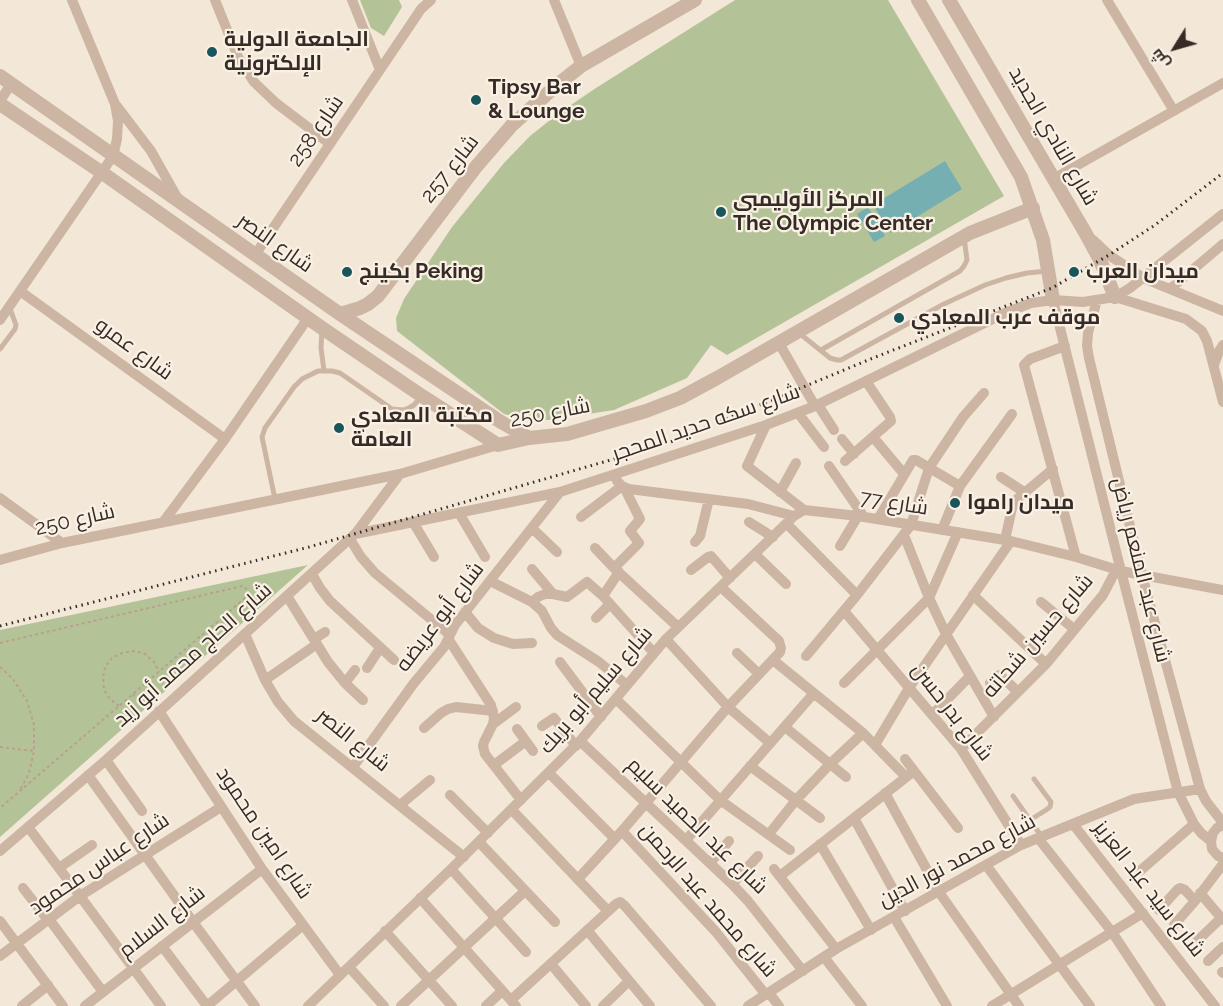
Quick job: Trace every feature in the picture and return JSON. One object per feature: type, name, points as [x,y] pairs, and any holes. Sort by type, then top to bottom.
[{"type":"street","points":[[0,320],[113,156],[117,139],[118,122],[115,104],[72,0]]},
{"type":"street","points":[[215,0],[238,57],[254,82],[276,103],[330,144]]},
{"type":"street","points":[[352,0],[380,70]]},
{"type":"street","name":"شارع 258","points":[[255,255],[380,70],[419,5],[431,0]]},
{"type":"street","points":[[554,0],[581,66]]},
{"type":"street","name":"شارع 257","points":[[340,314],[360,308],[378,296],[475,168],[512,125],[581,66],[695,0]]},
{"type":"street","points":[[918,0],[1021,177],[1043,240],[1053,300],[1083,302],[1115,297],[1130,288],[1223,214]]},
{"type":"street","name":"شارع النادي الجديد","points":[[949,0],[1086,234],[1100,260],[1115,297]]},
{"type":"street","points":[[1107,0],[1174,111]]},
{"type":"street","points":[[0,103],[5,80]]},
{"type":"street","name":"شارع النصر","points":[[5,80],[340,314],[501,422],[529,438]]},
{"type":"street","points":[[1053,179],[1223,83]]},
{"type":"street","name":"شارع النصر","points":[[0,103],[322,328],[498,445]]},
{"type":"street","points":[[115,104],[151,151],[180,202]]},
{"type":"street","name":"شارع 250","points":[[0,560],[62,543],[164,521],[400,474],[498,445],[529,438],[567,434],[636,414],[680,398],[979,229],[1033,208]]},
{"type":"street","points":[[1086,234],[1108,255],[1143,278],[1223,311]]},
{"type":"street","points":[[1170,290],[1223,244]]},
{"type":"street","name":"شارع عمرو","points":[[20,291],[225,439]]},
{"type":"street","points":[[1115,297],[1186,319],[1202,331],[1214,364],[1223,402]]},
{"type":"street","name":"شارع عبد المنعم رياض","points":[[1053,300],[1118,571],[1178,792],[1194,824],[1211,841],[1212,849],[1223,858]]},
{"type":"street","name":"شارع سكه حديد المحجر","points":[[352,537],[560,492],[766,425],[817,406],[1005,313],[1031,303],[1053,300]]},
{"type":"street","name":"شارع عبد المنعم رياض","points":[[1097,300],[1088,333],[1089,358],[1142,575],[1200,789],[1223,824]]},
{"type":"street","points":[[164,521],[225,439],[308,318]]},
{"type":"street","points":[[779,343],[817,406],[838,434],[850,457],[891,421],[866,381]]},
{"type":"street","points":[[1214,364],[1223,345]]},
{"type":"street","points":[[1065,346],[1030,359],[1024,365],[1076,557]]},
{"type":"street","points":[[806,656],[904,535],[910,525],[929,468],[963,417],[984,393]]},
{"type":"street","points":[[798,413],[824,447]]},
{"type":"street","points":[[942,530],[960,486],[1012,414]]},
{"type":"street","points":[[766,425],[747,464],[749,468],[804,510]]},
{"type":"street","points":[[873,437],[904,474]]},
{"type":"street","points":[[878,519],[913,460],[960,486]]},
{"type":"street","points":[[780,492],[795,463]]},
{"type":"street","points":[[829,466],[861,517],[840,546]]},
{"type":"street","points":[[875,745],[909,688],[973,596],[1008,540],[1012,508],[1017,499],[1053,470]]},
{"type":"street","name":"شارع الحاج محمد أبو زيد","points":[[0,851],[106,760],[352,537],[400,474]]},
{"type":"street","points":[[596,618],[607,600],[617,570],[639,543],[630,531],[640,519],[615,474]]},
{"type":"street","points":[[1001,477],[1024,492]]},
{"type":"street","points":[[581,517],[623,487],[748,504],[790,520],[857,595]]},
{"type":"street","name":"شارع أبو عريضه","points":[[353,767],[414,683],[444,648],[455,625],[560,492]]},
{"type":"street","points":[[0,498],[62,543]]},
{"type":"street","points":[[695,542],[701,532],[709,499]]},
{"type":"street","name":"شارع 77","points":[[804,510],[878,519],[1008,540],[1076,557],[1118,571],[1223,590]]},
{"type":"street","name":"شارع سليم أبو بريك","points":[[314,1004],[340,975],[578,744],[666,639],[790,520],[804,510]]},
{"type":"street","points":[[459,513],[485,557]]},
{"type":"street","points":[[413,522],[434,557]]},
{"type":"street","points":[[749,522],[773,537]]},
{"type":"street","points":[[532,528],[557,552]]},
{"type":"street","points":[[844,683],[928,597],[958,532]]},
{"type":"street","points":[[904,535],[928,597],[946,634],[994,717]]},
{"type":"street","points":[[352,537],[361,557],[375,573],[450,637],[493,711],[493,724],[484,742],[484,750],[521,800]]},
{"type":"street","points":[[595,548],[678,627]]},
{"type":"street","points":[[755,554],[786,584]]},
{"type":"street","points":[[691,570],[711,556],[730,578]]},
{"type":"street","points":[[531,569],[554,594]]},
{"type":"street","name":"شارع حسين شحاته","points":[[961,750],[1046,664],[1102,595],[1118,571]]},
{"type":"street","points":[[312,574],[330,601],[394,660]]},
{"type":"street","points":[[490,581],[531,602],[542,611],[557,635],[599,662],[627,686]]},
{"type":"street","points":[[531,602],[545,594],[567,597],[587,582],[607,600],[654,653]]},
{"type":"street","points":[[578,879],[728,707],[773,660],[781,648],[779,641],[721,587]]},
{"type":"street","points":[[287,596],[328,662],[363,700]]},
{"type":"street","points":[[973,596],[1046,664]]},
{"type":"street","points":[[1041,602],[1074,629]]},
{"type":"street","name":"شارع بدر حسن","points":[[844,611],[961,750],[1020,845]]},
{"type":"street","points":[[465,612],[478,628],[494,638],[513,644],[532,643]]},
{"type":"street","points":[[265,680],[316,642],[325,632]]},
{"type":"street","name":"شارع النصر","points":[[245,634],[265,680],[278,702],[294,720],[464,857]]},
{"type":"street","points":[[666,639],[728,707],[770,743]]},
{"type":"street","points":[[367,668],[380,648]]},
{"type":"street","points":[[736,652],[759,674]]},
{"type":"street","points":[[773,660],[910,774],[958,828]]},
{"type":"street","points":[[560,662],[601,717]]},
{"type":"street","points":[[345,683],[355,670]]},
{"type":"street","points":[[990,683],[1000,675],[1018,692]]},
{"type":"street","points":[[932,715],[970,676]]},
{"type":"street","points":[[686,840],[814,693]]},
{"type":"street","points":[[616,699],[720,800],[790,849]]},
{"type":"street","points":[[424,728],[441,713],[456,707],[493,711]]},
{"type":"street","points":[[493,724],[516,707]]},
{"type":"street","name":"شارع امين محمود","points":[[159,711],[262,868],[340,975]]},
{"type":"street","name":"شارع عبد الحميد سليم","points":[[542,726],[554,718],[578,744],[686,840],[748,901],[803,971]]},
{"type":"street","points":[[784,727],[846,777]]},
{"type":"street","points":[[494,765],[530,746],[517,729]]},
{"type":"street","points":[[769,834],[796,800],[863,733]]},
{"type":"street","points":[[905,759],[910,774]]},
{"type":"street","points":[[106,760],[142,811]]},
{"type":"street","points":[[750,766],[820,818]]},
{"type":"street","name":"شارع محمد عبد الرحمن","points":[[549,773],[618,835],[716,932],[779,1006]]},
{"type":"street","points":[[836,949],[777,872],[820,844],[910,774]]},
{"type":"street","points":[[88,775],[255,1006]]},
{"type":"street","points":[[400,805],[430,780]]},
{"type":"street","name":"شارع محمد نور الدين","points":[[748,1006],[836,949],[1020,845],[1134,799],[1200,789]]},
{"type":"street","points":[[885,793],[939,892],[1019,1006]]},
{"type":"street","points":[[450,795],[488,833]]},
{"type":"street","name":"شارع عباس محمود","points":[[0,956],[80,896],[221,807]]},
{"type":"street","points":[[512,810],[608,911]]},
{"type":"street","points":[[854,818],[905,911]]},
{"type":"street","name":"شارع سيد عبد العزيز","points":[[1073,824],[1215,1006]]},
{"type":"street","points":[[1133,877],[1194,824]]},
{"type":"street","points":[[1211,841],[1213,833],[1223,824]]},
{"type":"street","points":[[28,827],[161,1006]]},
{"type":"street","points":[[1040,837],[1112,932],[1161,1006]]},
{"type":"street","points":[[710,863],[729,841]]},
{"type":"street","points":[[479,842],[555,922]]},
{"type":"street","points":[[820,844],[871,930]]},
{"type":"street","points":[[59,868],[92,845]]},
{"type":"street","points":[[732,884],[758,856]]},
{"type":"street","points":[[1174,925],[1223,864]]},
{"type":"street","points":[[986,865],[1090,1006]]},
{"type":"street","name":"شارع السلام","points":[[86,1006],[101,999],[133,968],[262,868]]},
{"type":"street","points":[[451,869],[525,952]]},
{"type":"street","points":[[23,888],[48,920],[101,999]]},
{"type":"street","points":[[1159,910],[1180,888],[1221,913],[1194,944]]},
{"type":"street","points":[[401,1006],[525,891]]},
{"type":"street","points":[[420,898],[514,1003],[551,964],[620,902],[711,1006]]},
{"type":"street","points":[[992,1006],[1143,913]]},
{"type":"street","points":[[894,917],[947,1006]]},
{"type":"street","points":[[0,921],[63,1006]]},
{"type":"street","points":[[162,946],[207,1006],[303,925]]},
{"type":"street","points":[[587,930],[650,1006]]},
{"type":"street","points":[[385,931],[452,1006]]},
{"type":"street","points":[[1208,961],[1223,947]]},
{"type":"street","points":[[824,957],[862,1006]]},
{"type":"street","points":[[551,964],[586,1006]]},
{"type":"street","points":[[349,967],[384,1006]]},
{"type":"street","points":[[603,1006],[629,981]]},
{"type":"street","points":[[22,1006],[48,986]]},
{"type":"street","points":[[486,1006],[502,991]]},
{"type":"lane","points":[[821,350],[960,271],[967,260],[964,237]]},
{"type":"lane","points":[[798,332],[833,359],[841,360],[944,304],[986,285],[1027,273],[1048,271]]},
{"type":"lane","points":[[0,349],[16,325],[9,306]]},
{"type":"lane","points":[[322,328],[321,348],[324,371]]},
{"type":"lane","points":[[275,499],[262,441],[263,433],[297,383],[312,373],[324,371],[340,374],[392,409],[409,408],[422,396]]},
{"type":"lane","points":[[1030,820],[1050,807],[1051,802],[1034,779]]},
{"type":"lane","points":[[1012,796],[1040,837]]},
{"type":"path","points":[[0,643],[242,586],[248,592],[245,598],[0,808]]},
{"type":"path","points":[[120,706],[110,699],[104,690],[105,667],[112,658],[122,652],[134,651],[145,654],[154,662],[159,672]]},
{"type":"path","points":[[0,667],[13,679],[27,700],[34,725],[34,751],[29,773],[19,792]]},
{"type":"path","points":[[133,694],[141,700],[149,696],[149,686],[146,683]]},
{"type":"path","points":[[0,747],[34,751]]},
{"type":"green space","points":[[360,0],[399,0],[402,7],[384,36],[371,28]]},
{"type":"green space","name":"المركز الأوليمبى The Olympic Center","points":[[735,0],[888,0],[1004,196],[727,355],[711,345],[687,378],[614,410],[550,420],[525,419],[504,414],[397,331],[396,318],[404,299],[452,227],[504,163],[530,136],[596,88]]},
{"type":"green space","points":[[308,565],[0,837],[0,630]]},
{"type":"water","points":[[945,161],[962,189],[891,233],[873,205]]},
{"type":"water","points":[[868,207],[885,236],[874,242],[857,214]]},
{"type":"railway","points":[[0,626],[309,547],[666,444],[873,358],[1052,288],[1155,225],[1223,173]]},
{"type":"place","name":"الجامعة الدولية الإلكترونية","points":[[212,52]]},
{"type":"place","name":"Tipsy Bar & Lounge","points":[[476,100]]},
{"type":"place","name":"المركز الأوليمبى The Olympic Center","points":[[721,212]]},
{"type":"place","name":"بكينج Peking","points":[[347,272]]},
{"type":"place","name":"ميدان العرب","points":[[1074,272]]},
{"type":"place","name":"موقف عرب المعادي","points":[[899,318]]},
{"type":"place","name":"مكتبة المعادي العامة","points":[[339,428]]},
{"type":"place","name":"ميدان راموا","points":[[955,503]]}]
